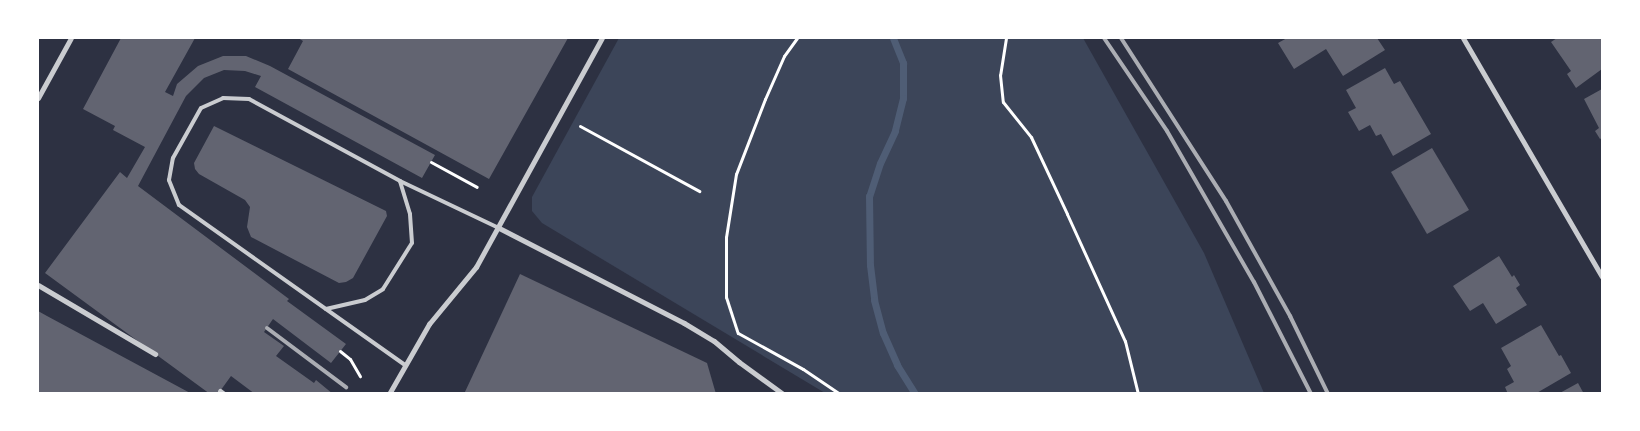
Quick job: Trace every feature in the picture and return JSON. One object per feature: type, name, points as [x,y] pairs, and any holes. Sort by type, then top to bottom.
[{"type":"street","points":[[38,98],[71,38]]},
{"type":"street","points":[[389,394],[429,324],[476,267],[602,38]]},
{"type":"street","points":[[1463,38],[1602,277]]},
{"type":"street","points":[[499,228],[684,323],[714,341],[783,394]]},
{"type":"street","points":[[38,285],[155,354]]},
{"type":"lane","points":[[405,366],[179,205],[169,180],[173,158],[201,108],[223,98],[249,99],[400,181],[499,228]]},
{"type":"lane","points":[[326,309],[364,300],[383,289],[412,243],[410,214],[400,181]]},
{"type":"path","points":[[797,38],[784,56],[736,174],[726,238],[726,297],[738,333],[803,369],[840,394]]},
{"type":"path","points":[[1006,38],[1000,74],[1003,102],[1031,137],[1063,205],[1124,341],[1138,394]]},
{"type":"path","points":[[580,126],[699,191]]},
{"type":"path","points":[[431,162],[477,187]]},
{"type":"path","points":[[340,351],[350,358],[360,376]]},
{"type":"shaded area","points":[[619,38],[1083,38],[1204,253],[1264,393],[825,393],[542,223],[532,211],[532,197]]},
{"type":"building","points":[[121,38],[195,38],[165,92],[173,96],[177,84],[198,66],[223,56],[246,56],[270,66],[435,155],[422,178],[255,87],[261,76],[245,71],[224,70],[204,78],[186,96],[138,186],[346,344],[331,363],[273,319],[264,332],[284,346],[276,356],[314,383],[316,380],[333,394],[255,394],[231,376],[218,394],[210,394],[45,273],[120,172],[127,178],[145,147],[113,130],[115,126],[83,109]]},
{"type":"building","points":[[298,38],[568,38],[489,179],[288,69],[303,41]]},
{"type":"building","points":[[1287,38],[1377,38],[1385,50],[1343,76],[1326,49],[1294,69],[1278,43]]},
{"type":"building","points":[[1557,38],[1602,38],[1602,69],[1576,88],[1567,74],[1571,71],[1551,42]]},
{"type":"building","points":[[1385,68],[1394,84],[1400,81],[1431,134],[1393,156],[1381,134],[1376,136],[1370,125],[1359,131],[1348,112],[1356,108],[1346,90]]},
{"type":"building","points":[[1602,89],[1602,138],[1600,139],[1595,131],[1599,128],[1584,99]]},
{"type":"building","points":[[214,126],[386,211],[387,216],[353,278],[339,283],[251,237],[247,227],[250,207],[245,200],[199,174],[195,169],[194,163]]},
{"type":"building","points":[[1432,148],[1469,210],[1427,234],[1391,172]]},
{"type":"building","points":[[1499,256],[1512,277],[1514,275],[1520,285],[1516,288],[1527,305],[1496,324],[1483,303],[1470,311],[1453,286]]},
{"type":"building","points":[[520,274],[707,363],[716,394],[464,394]]},
{"type":"building","points":[[38,311],[47,316],[192,394],[38,394]]},
{"type":"building","points":[[1541,325],[1571,373],[1535,394],[1508,394],[1505,387],[1514,382],[1507,369],[1511,366],[1501,348]]},
{"type":"building","points":[[1578,383],[1584,394],[1558,394]]},
{"type":"waterway","points":[[893,38],[903,63],[903,98],[895,131],[880,163],[869,196],[870,265],[874,300],[883,333],[897,365],[915,394]]},
{"type":"railway","points":[[1104,38],[1167,131],[1254,282],[1311,394]]},
{"type":"railway","points":[[1121,38],[1226,201],[1290,316],[1328,394]]},
{"type":"railway","points":[[267,328],[346,387]]}]
